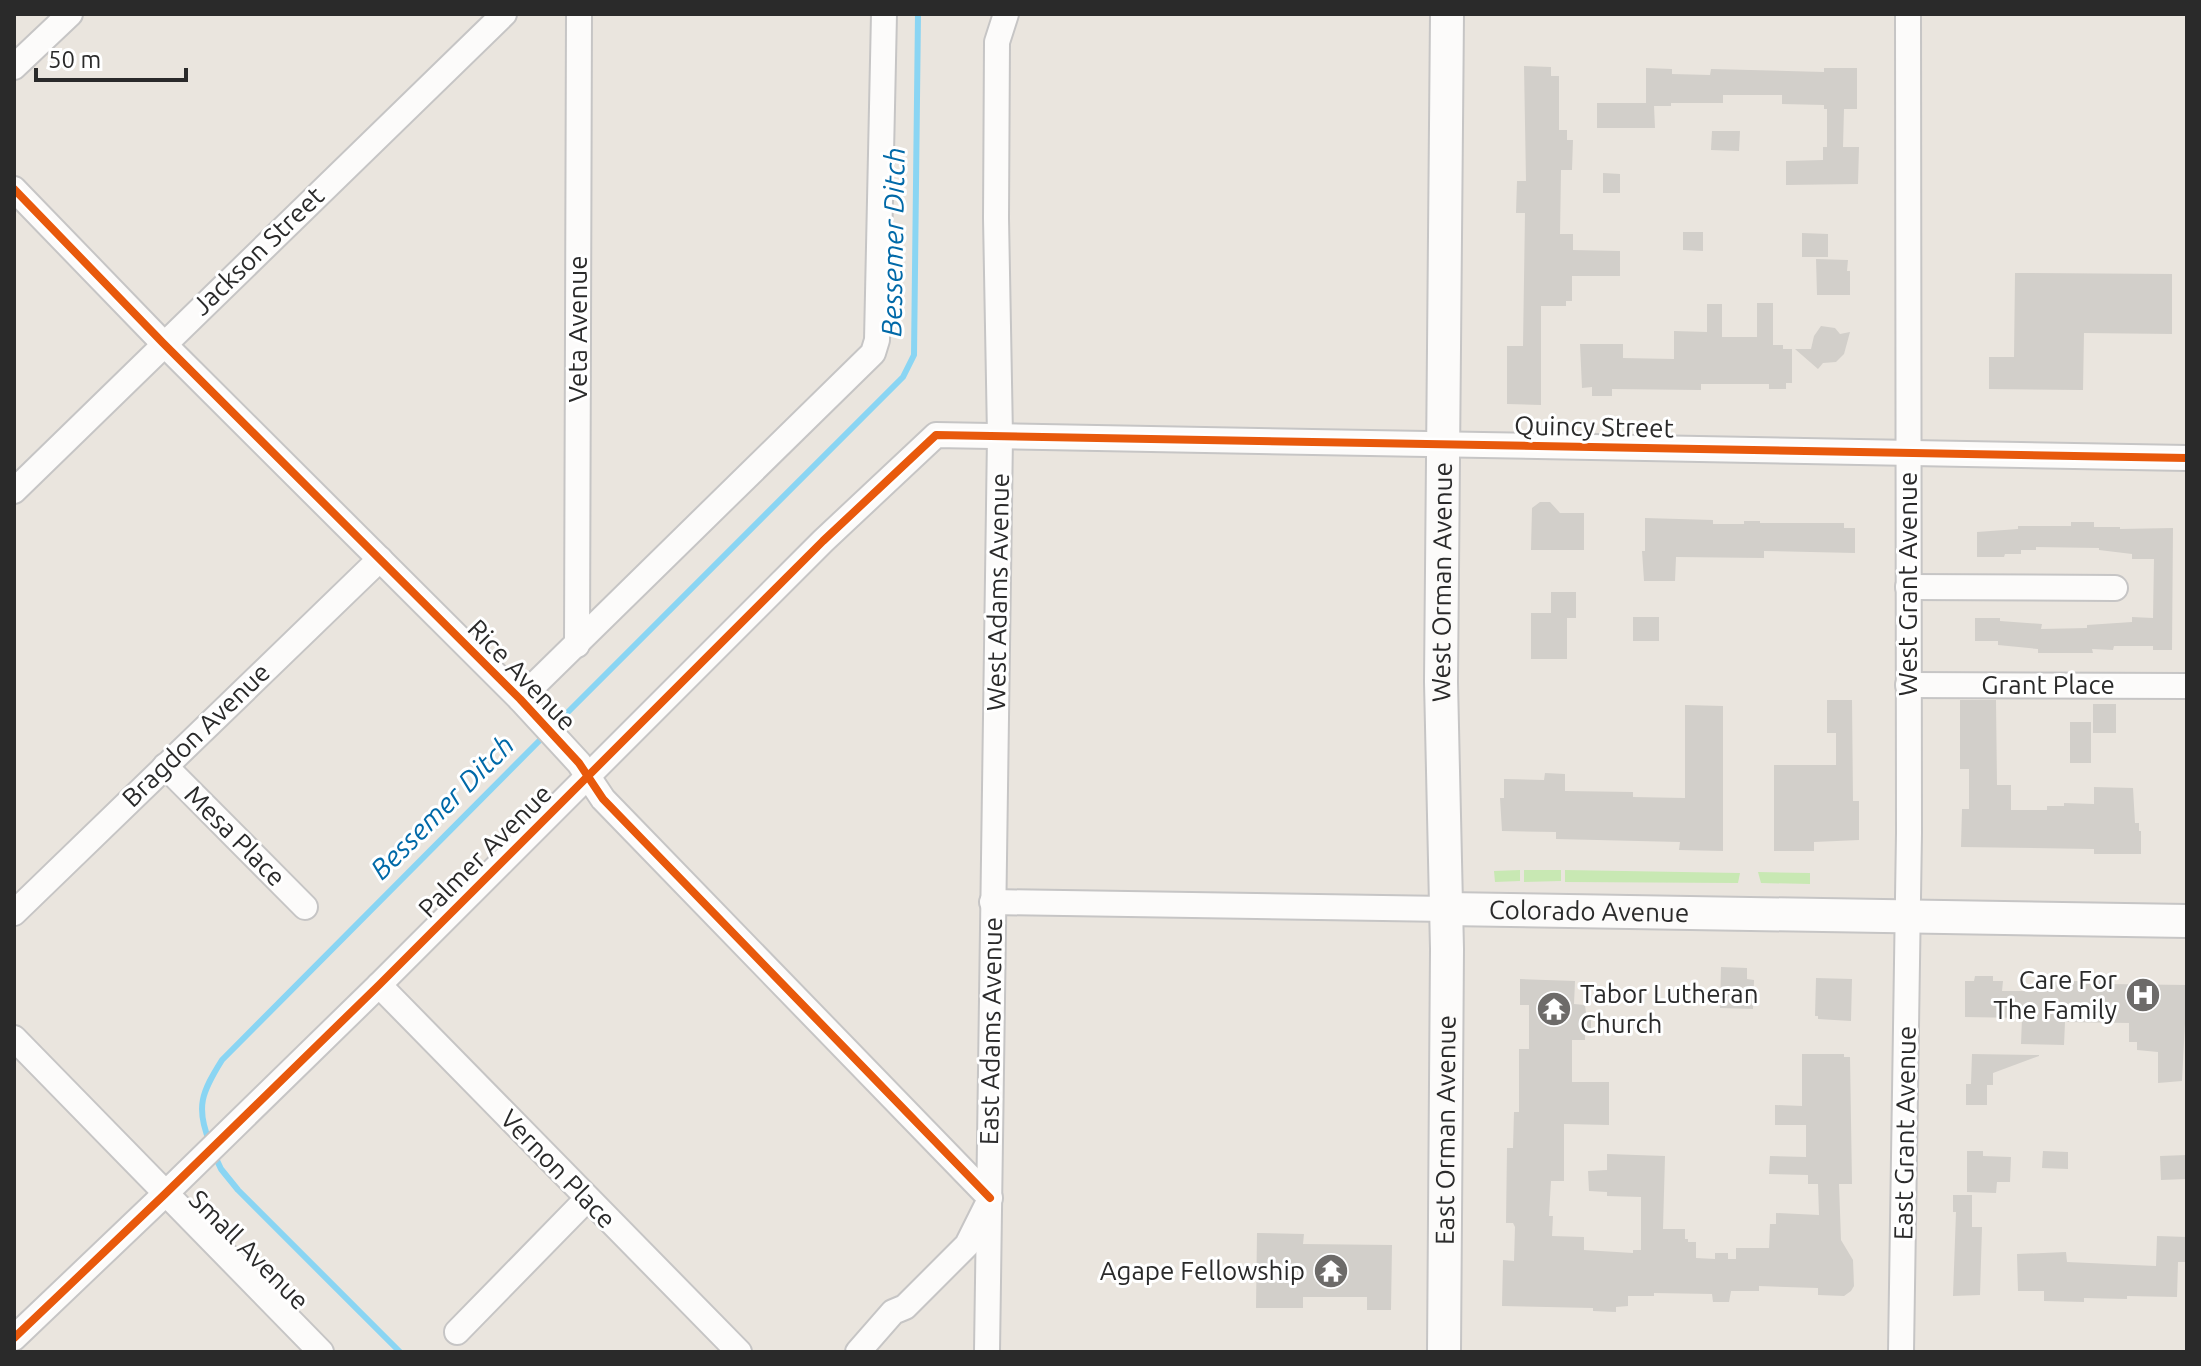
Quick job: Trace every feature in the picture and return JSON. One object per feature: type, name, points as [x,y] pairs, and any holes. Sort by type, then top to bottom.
[{"type":"street","points":[[14,67],[70,14]]},
{"type":"street","name":"Jackson Street","points":[[14,491],[504,14]]},
{"type":"street","name":"Veta Avenue","points":[[577,645],[579,14]]},
{"type":"street","points":[[520,699],[873,353],[877,340],[884,14]]},
{"type":"street","name":"West Adams Avenue","points":[[987,14],[997,42]]},
{"type":"street","name":"West Adams Avenue","points":[[992,902],[1000,436],[997,42],[1006,14]]},
{"type":"street","name":"West Orman Avenue","points":[[1447,14],[1441,682],[1447,909]]},
{"type":"street","name":"West Grant Avenue","points":[[1908,14],[1908,915]]},
{"type":"street","name":"Rice Avenue","points":[[14,189],[163,343],[520,699],[579,763],[603,799],[990,1198]]},
{"type":"street","name":"Palmer Avenue","points":[[14,1338],[220,1141],[823,541],[936,435],[1000,436]]},
{"type":"street","name":"Quincy Street","points":[[1000,436],[2187,458]]},
{"type":"street","name":"Bragdon Avenue","points":[[14,913],[380,559]]},
{"type":"street","points":[[1908,587],[2115,588]]},
{"type":"street","name":"Grant Place","points":[[1908,685],[2187,686]]},
{"type":"street","name":"Mesa Place","points":[[165,766],[305,907]]},
{"type":"street","name":"Colorado Avenue","points":[[992,902],[2187,921]]},
{"type":"street","name":"East Adams Avenue","points":[[987,1352],[992,902]]},
{"type":"street","name":"East Orman Avenue","points":[[1444,1352],[1447,909]]},
{"type":"street","name":"East Grant Avenue","points":[[1901,1352],[1908,915]]},
{"type":"street","name":"Vernon Place","points":[[379,985],[739,1352]]},
{"type":"street","name":"Small Avenue","points":[[14,1038],[321,1352]]},
{"type":"street","points":[[858,1352],[893,1312],[905,1307],[967,1245],[990,1198]]},
{"type":"street","points":[[457,1332],[587,1199]]},
{"type":"green space","points":[[1520,870],[1520,881],[1495,882],[1494,871]]},
{"type":"green space","points":[[1524,870],[1561,870],[1561,881],[1524,882]]},
{"type":"green space","points":[[1565,870],[1740,873],[1738,883],[1565,882]]},
{"type":"green space","points":[[1758,872],[1810,873],[1810,884],[1761,883]]},
{"type":"building","points":[[1524,66],[1551,67],[1551,76],[1559,76],[1559,130],[1567,130],[1567,140],[1573,140],[1572,170],[1561,170],[1560,234],[1573,234],[1573,250],[1620,251],[1620,276],[1572,276],[1572,301],[1566,301],[1566,306],[1541,306],[1541,405],[1507,404],[1507,346],[1523,346],[1525,213],[1516,213],[1517,181],[1526,181]]},
{"type":"building","points":[[1646,68],[1672,69],[1672,74],[1710,75],[1711,69],[1824,72],[1824,68],[1857,68],[1857,109],[1844,109],[1843,147],[1859,147],[1858,184],[1786,185],[1786,161],[1823,160],[1823,147],[1827,147],[1827,109],[1824,105],[1782,104],[1782,95],[1723,95],[1723,103],[1654,106],[1655,128],[1597,128],[1597,103],[1646,103]]},
{"type":"building","points":[[1712,131],[1740,131],[1739,151],[1711,150]]},
{"type":"building","points":[[1603,173],[1620,174],[1620,193],[1603,193]]},
{"type":"building","points":[[1683,232],[1703,232],[1703,251],[1683,250]]},
{"type":"building","points":[[1802,233],[1828,234],[1828,257],[1802,257]]},
{"type":"building","points":[[1816,259],[1848,260],[1850,295],[1817,295]]},
{"type":"building","points":[[2015,273],[2172,274],[2172,334],[2084,333],[2083,390],[1989,389],[1989,357],[2014,357]]},
{"type":"building","points":[[1757,303],[1773,303],[1773,345],[1792,349],[1792,383],[1786,383],[1786,389],[1769,389],[1769,384],[1701,384],[1701,390],[1612,389],[1612,396],[1592,396],[1592,387],[1582,388],[1580,344],[1623,344],[1623,358],[1674,359],[1674,331],[1707,332],[1707,304],[1722,304],[1722,337],[1757,337]]},
{"type":"building","points":[[1821,326],[1835,328],[1840,334],[1850,332],[1844,354],[1836,362],[1823,363],[1818,369],[1795,349],[1811,349],[1814,336]]},
{"type":"building","points":[[1540,502],[1550,502],[1560,513],[1584,513],[1584,550],[1531,550],[1532,508]]},
{"type":"building","points":[[1645,518],[1713,520],[1713,524],[1744,524],[1744,521],[1844,523],[1844,528],[1855,528],[1855,553],[1764,551],[1764,558],[1676,557],[1675,581],[1644,581],[1642,551],[1645,551]]},
{"type":"building","points":[[2071,522],[2094,522],[2094,527],[2120,529],[2173,528],[2172,650],[2153,650],[2153,646],[2114,646],[2113,650],[2092,649],[2093,653],[2038,653],[2038,649],[1998,645],[1998,641],[1975,641],[1975,618],[2042,624],[2041,629],[2087,628],[2087,625],[2132,622],[2132,617],[2153,618],[2154,559],[2132,559],[2132,554],[2099,548],[2036,547],[2036,550],[2021,550],[2021,554],[2005,554],[2004,557],[1977,557],[1977,532],[2018,529],[2018,526],[2071,526]]},
{"type":"building","points":[[1551,592],[1576,592],[1576,618],[1567,618],[1567,659],[1531,659],[1531,613],[1551,613]]},
{"type":"building","points":[[1633,617],[1659,617],[1659,641],[1633,641]]},
{"type":"building","points":[[1827,700],[1852,700],[1853,801],[1859,801],[1859,840],[1814,842],[1814,851],[1774,851],[1774,765],[1836,765],[1836,733],[1827,733]]},
{"type":"building","points":[[1960,700],[1996,700],[1997,785],[2011,785],[2011,810],[2047,810],[2047,806],[2064,806],[2064,803],[2094,804],[2094,787],[2133,788],[2135,823],[2139,823],[2141,831],[2141,854],[2094,854],[2094,849],[1961,847],[1962,809],[1969,809],[1969,769],[1960,769]]},
{"type":"building","points":[[2093,704],[2116,704],[2116,733],[2093,733]]},
{"type":"building","points":[[1685,705],[1723,706],[1723,851],[1679,850],[1680,842],[1556,839],[1556,832],[1502,831],[1500,798],[1504,798],[1504,779],[1544,780],[1545,773],[1565,774],[1565,791],[1633,792],[1633,797],[1685,798]]},
{"type":"building","points":[[2070,722],[2091,722],[2091,763],[2070,763]]},
{"type":"building","points":[[1721,967],[1747,968],[1747,979],[1754,980],[1753,1009],[1720,1008]]},
{"type":"building","points":[[1975,976],[1993,976],[1993,981],[2003,981],[2002,991],[2034,991],[2034,982],[2079,981],[2079,978],[2109,978],[2109,984],[2187,985],[2182,1081],[2158,1083],[2158,1052],[2137,1050],[2137,1042],[2129,1042],[2129,1023],[2065,1022],[2064,1045],[2021,1044],[2022,1018],[1965,1017],[1965,981],[1974,981]]},
{"type":"building","points":[[1816,978],[1852,979],[1851,1021],[1818,1019],[1815,1016]]},
{"type":"building","points":[[1520,979],[1575,981],[1574,1004],[1585,1005],[1586,1013],[1591,1014],[1591,1030],[1585,1030],[1585,1040],[1572,1040],[1572,1082],[1609,1082],[1609,1125],[1564,1124],[1564,1181],[1551,1181],[1549,1216],[1553,1216],[1552,1236],[1584,1237],[1584,1250],[1633,1253],[1633,1250],[1641,1250],[1641,1197],[1607,1196],[1607,1192],[1589,1191],[1588,1171],[1607,1170],[1607,1154],[1665,1156],[1663,1229],[1685,1229],[1685,1239],[1696,1242],[1696,1258],[1715,1259],[1715,1253],[1728,1253],[1728,1259],[1736,1259],[1736,1248],[1769,1248],[1770,1224],[1776,1224],[1776,1213],[1819,1215],[1818,1184],[1808,1184],[1808,1175],[1769,1174],[1770,1156],[1806,1157],[1806,1125],[1775,1125],[1775,1105],[1802,1106],[1802,1054],[1844,1054],[1844,1057],[1850,1057],[1852,1184],[1839,1184],[1841,1240],[1853,1260],[1854,1286],[1851,1291],[1844,1296],[1818,1295],[1818,1288],[1759,1286],[1759,1291],[1731,1291],[1729,1302],[1713,1302],[1712,1294],[1654,1293],[1654,1296],[1628,1296],[1628,1306],[1616,1307],[1616,1312],[1593,1311],[1593,1308],[1502,1306],[1503,1260],[1514,1261],[1515,1227],[1513,1223],[1506,1223],[1507,1148],[1513,1148],[1514,1112],[1519,1112],[1519,1049],[1529,1049],[1529,1005],[1520,1005]]},
{"type":"building","points":[[1972,1054],[2039,1056],[1993,1073],[1993,1085],[1987,1085],[1987,1105],[1966,1105],[1966,1084],[1971,1084]]},
{"type":"building","points":[[1967,1151],[1983,1151],[1983,1156],[2011,1157],[2010,1182],[1997,1182],[1996,1193],[1967,1192]]},
{"type":"building","points":[[2043,1151],[2068,1152],[2068,1169],[2042,1168]]},
{"type":"building","points":[[2187,1155],[2187,1179],[2161,1180],[2160,1156]]},
{"type":"building","points":[[1953,1195],[1972,1195],[1972,1227],[1982,1227],[1980,1295],[1953,1296],[1956,1212],[1953,1212]]},
{"type":"building","points":[[1257,1233],[1304,1234],[1303,1244],[1392,1245],[1391,1310],[1367,1310],[1367,1297],[1303,1297],[1303,1308],[1256,1308]]},
{"type":"building","points":[[2157,1236],[2187,1237],[2187,1262],[2178,1262],[2177,1297],[2127,1296],[2127,1299],[2084,1298],[2084,1302],[2044,1301],[2044,1291],[2018,1291],[2017,1254],[2066,1252],[2067,1262],[2156,1266]]},
{"type":"waterway","name":"Bessemer Ditch","points":[[553,727],[903,377],[914,355],[918,14]]},
{"type":"waterway","name":"Bessemer Ditch","points":[[210,1143],[203,1119],[203,1100],[222,1060],[545,735]]},
{"type":"waterway","name":"Bessemer Ditch","points":[[214,1154],[221,1169],[238,1190],[400,1352]]},
{"type":"cycle path","points":[[14,189],[163,343],[520,699],[579,763],[603,799],[990,1198]]},
{"type":"cycle path","points":[[14,1338],[379,985],[823,541],[936,435],[2187,458]]},
{"type":"place","name":"Care For The Family","points":[[2143,995]]},
{"type":"place","name":"Tabor Lutheran Church","points":[[1554,1009]]},
{"type":"place","name":"Agape Fellowship","points":[[1331,1271]]}]
